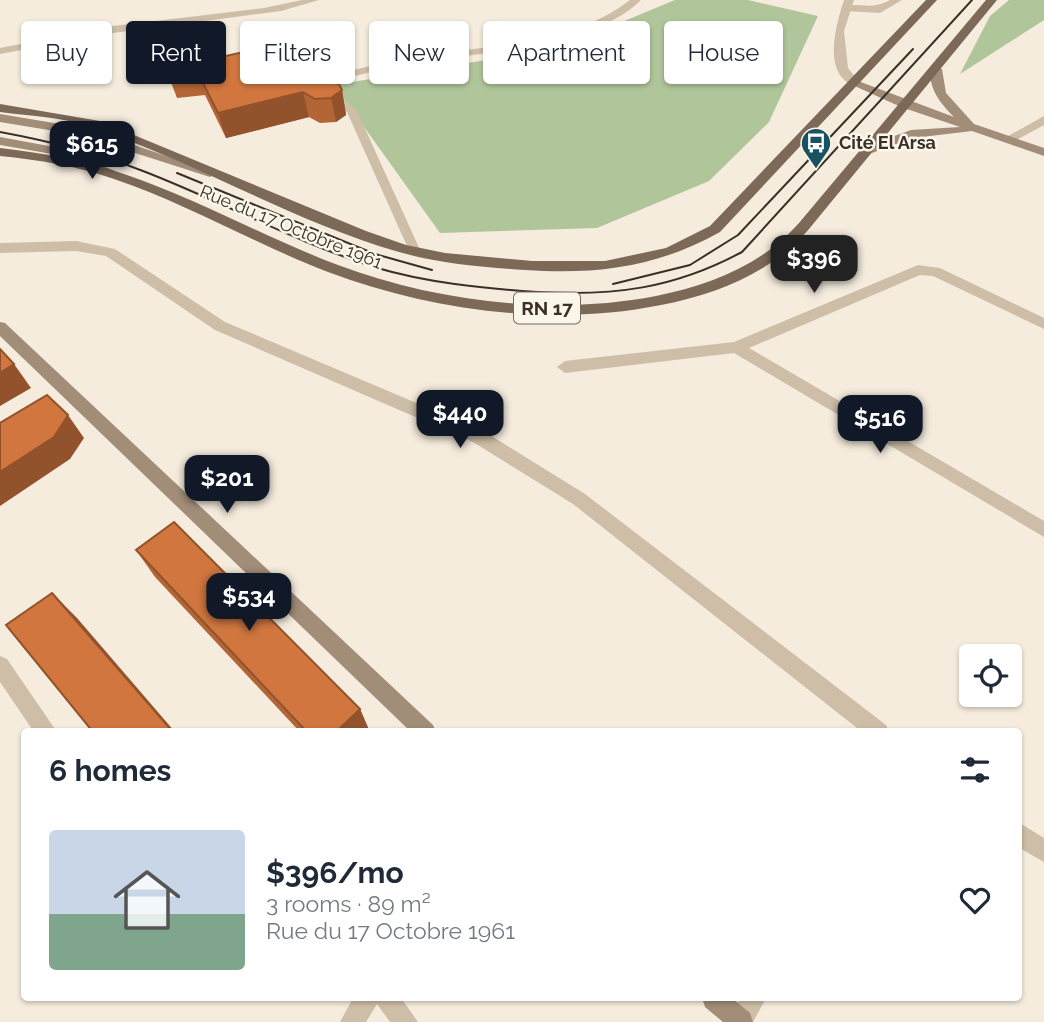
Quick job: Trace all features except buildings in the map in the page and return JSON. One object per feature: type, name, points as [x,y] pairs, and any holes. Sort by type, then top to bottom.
[{"type":"main road","name":"Rue du 17 Octobre 1961","points":[[0,108],[96,124],[365,236],[415,252],[472,261],[585,268],[642,262],[690,245],[715,229],[932,0]]},
{"type":"main road","name":"Rue du 17 Octobre 1961","points":[[0,152],[80,165],[133,181],[364,280],[411,292],[501,305],[604,308],[652,304],[694,294],[757,266],[780,250],[868,150],[992,0]]},
{"type":"main road","points":[[936,69],[934,80],[945,101],[974,130]]},
{"type":"main road","points":[[854,83],[974,130],[1044,152]]},
{"type":"main road","points":[[0,118],[106,137],[220,177]]},
{"type":"main road","points":[[868,150],[911,134],[974,130]]},
{"type":"main road","points":[[0,141],[61,152],[133,181]]},
{"type":"main road","points":[[0,327],[422,728]]},
{"type":"main road","points":[[717,1001],[740,1021]]},
{"type":"street","points":[[0,51],[58,38],[169,21],[274,12],[314,0]]},
{"type":"street","points":[[847,4],[839,31],[842,69],[854,83]]},
{"type":"street","points":[[1007,140],[1044,120]]},
{"type":"street","points":[[0,248],[76,246],[110,252],[220,326],[479,437],[579,499],[874,728]]},
{"type":"street","points":[[565,367],[736,347],[918,270],[928,269],[1044,324]]},
{"type":"street","points":[[736,347],[1044,530]]},
{"type":"street","points":[[0,665],[44,728]]},
{"type":"street","points":[[1022,836],[1044,851]]},
{"type":"street","points":[[352,1022],[366,1001]]},
{"type":"street","points":[[388,1001],[406,1022]]},
{"type":"street","points":[[740,1021],[752,1001]]},
{"type":"lane","points":[[415,252],[352,111],[319,82],[404,62],[556,36],[612,18],[636,0]]},
{"type":"lane","points":[[847,4],[880,10],[897,0]]},
{"type":"green space","points":[[675,0],[748,0],[818,16],[769,122],[709,181],[597,228],[440,233],[334,85],[355,84],[355,82],[369,79],[369,84],[469,84],[469,63],[483,60],[483,84],[650,84],[650,21],[624,21]]},
{"type":"green space","points":[[1009,0],[1044,0],[1044,20],[960,74],[990,16]]},
{"type":"tram line","points":[[0,132],[73,148],[126,165],[316,246],[394,273],[455,284],[516,290],[565,293],[618,291],[667,282],[717,265],[742,252],[972,0]]},
{"type":"tram line","points":[[613,284],[690,265],[738,235],[913,49]]},
{"type":"tram line","points":[[177,173],[375,254],[432,270]]},
{"type":"place","name":"Cité El Arsa","points":[[816,170]]}]
